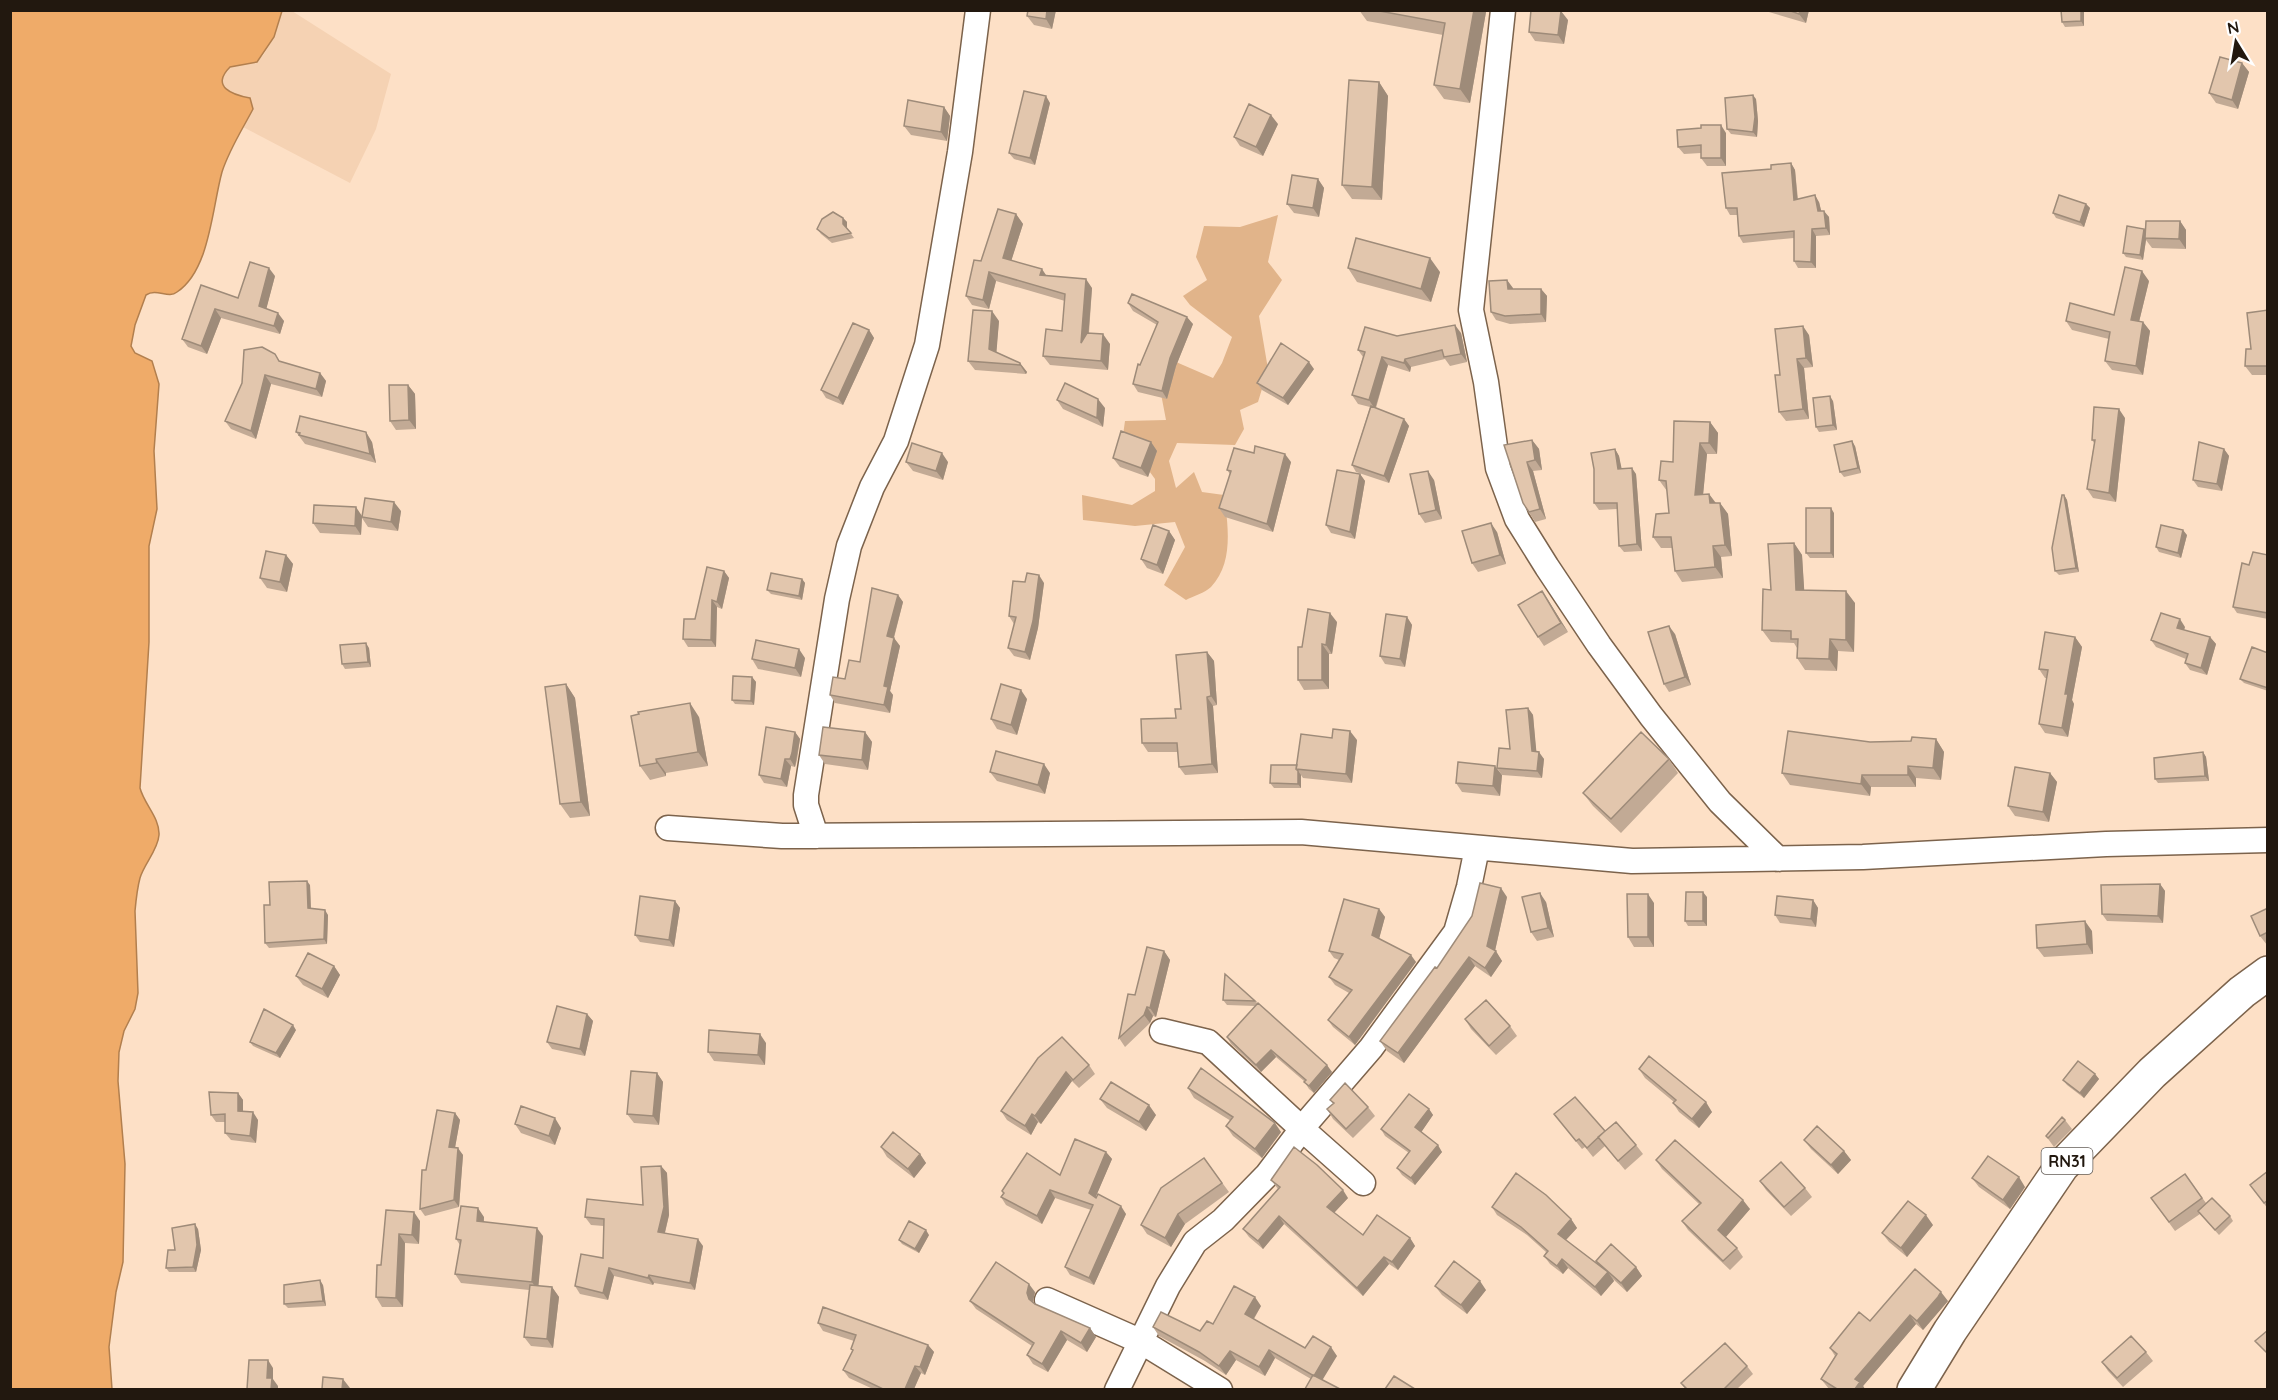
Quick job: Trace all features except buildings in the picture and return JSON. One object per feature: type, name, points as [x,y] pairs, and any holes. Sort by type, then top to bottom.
[{"type":"main road","name":"RN31","points":[[1914,1389],[1950,1331],[2062,1166],[2152,1073],[2242,992],[2268,973]]},
{"type":"street","points":[[816,836],[806,805],[806,795],[837,599],[849,546],[872,487],[896,441],[927,345],[960,152],[978,10]]},
{"type":"street","points":[[1503,10],[1471,310],[1486,382],[1498,468],[1517,519],[1546,567],[1599,645],[1651,716],[1720,802],[1778,859]]},
{"type":"street","points":[[668,828],[816,836],[1301,832],[1632,861],[1863,857],[2106,844],[2268,840]]},
{"type":"street","points":[[1117,1389],[1168,1286],[1195,1242],[1223,1220],[1267,1175],[1302,1129],[1371,1048],[1456,932],[1477,848]]},
{"type":"street","points":[[1162,1031],[1208,1042],[1363,1183]]},
{"type":"street","points":[[1047,1300],[1142,1342],[1220,1389]]},
{"type":"shaded area","points":[[10,11],[282,11],[274,37],[257,62],[230,67],[222,80],[226,89],[250,98],[253,109],[222,172],[208,237],[197,269],[188,282],[174,294],[150,293],[146,295],[135,325],[131,346],[135,353],[152,361],[159,384],[154,451],[157,509],[149,546],[149,642],[140,788],[157,823],[159,835],[138,886],[135,911],[138,993],[135,1009],[124,1031],[119,1052],[118,1081],[125,1164],[123,1262],[116,1292],[109,1347],[112,1389],[11,1389]]},
{"type":"shaded area","points":[[282,11],[292,11],[391,74],[376,129],[350,183],[243,127],[253,109],[250,98],[233,95],[226,91],[223,84],[223,76],[229,67],[257,62],[264,54],[274,37]]},
{"type":"shaded area","points":[[1278,215],[1268,262],[1282,280],[1259,316],[1268,369],[1258,402],[1240,410],[1244,429],[1235,445],[1177,443],[1169,461],[1176,488],[1194,472],[1202,492],[1224,495],[1226,507],[1228,543],[1223,567],[1211,587],[1186,600],[1164,585],[1185,547],[1175,522],[1135,526],[1083,520],[1082,495],[1132,505],[1155,491],[1155,479],[1123,435],[1125,421],[1166,420],[1153,352],[1213,378],[1222,363],[1232,337],[1190,305],[1183,296],[1207,280],[1196,257],[1204,226],[1240,227]]}]
